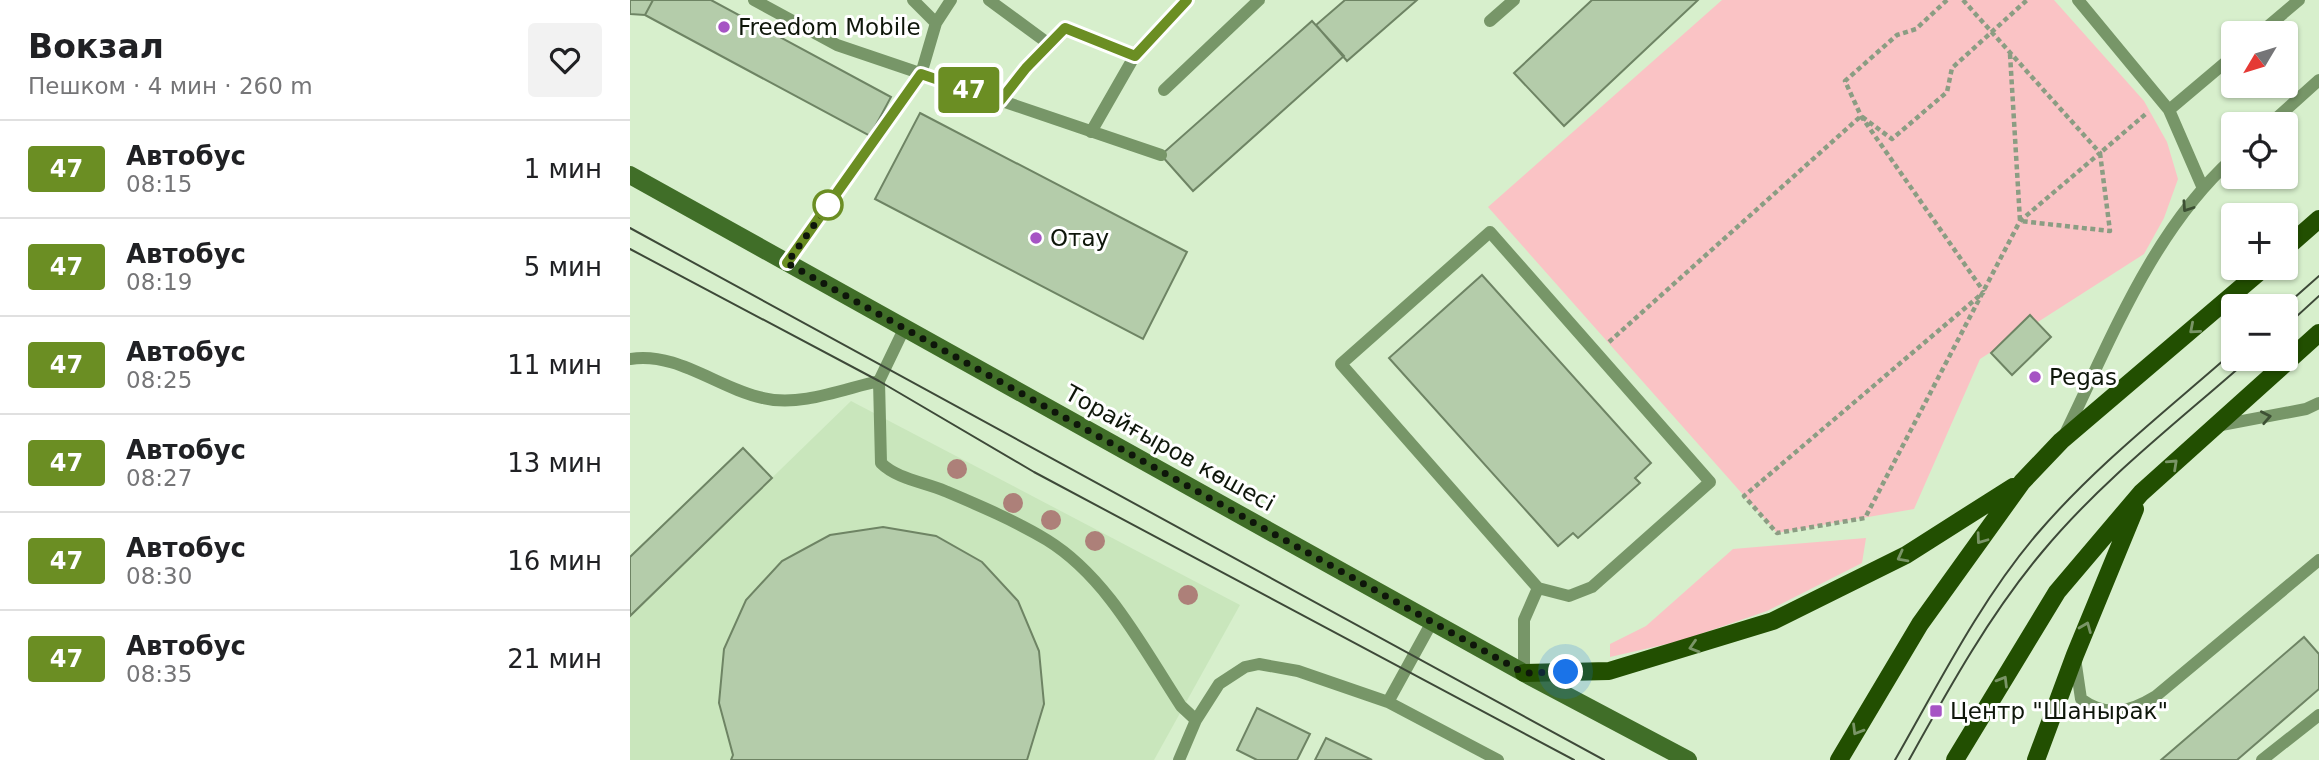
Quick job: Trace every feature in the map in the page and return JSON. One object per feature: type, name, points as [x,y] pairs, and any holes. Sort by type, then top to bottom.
[{"type":"main road","name":"Торайғыров көшесі","points":[[630,175],[1524,673],[1688,760]]},
{"type":"main road","points":[[2298,237],[2319,219]]},
{"type":"main road","points":[[1839,760],[1920,624],[2022,482],[2061,441],[2250,280]]},
{"type":"main road","points":[[1955,760],[2057,592],[2141,493],[2319,333]]},
{"type":"main road","points":[[1524,673],[1609,671],[1773,621],[1906,555],[2022,482]]},
{"type":"main road","points":[[2036,760],[2075,655],[2141,493]]},
{"type":"lane","points":[[754,0],[837,45],[1161,155]]},
{"type":"lane","points":[[913,0],[936,23]]},
{"type":"lane","points":[[787,263],[921,74],[936,23],[951,0]]},
{"type":"lane","points":[[989,0],[1049,44]]},
{"type":"lane","points":[[1091,132],[1135,56],[1187,0]]},
{"type":"lane","points":[[1164,90],[1259,0]]},
{"type":"lane","points":[[1490,21],[1514,0]]},
{"type":"lane","points":[[2078,0],[2169,110],[2202,186]]},
{"type":"lane","points":[[2274,21],[2299,0]]},
{"type":"lane","points":[[1000,101],[1065,28],[1135,56]]},
{"type":"lane","points":[[2169,110],[2221,66]]},
{"type":"lane","points":[[2283,112],[2319,80]]},
{"type":"lane","points":[[2061,441],[2147,266],[2202,186],[2221,169]]},
{"type":"lane","points":[[1490,232],[1710,482],[1592,587],[1569,596],[1538,588],[1341,364],[1490,232]]},
{"type":"lane","points":[[904,329],[879,381],[881,463],[887,469],[944,491],[1046,540],[1080,564],[1104,591],[1181,706],[1196,720]]},
{"type":"lane","points":[[630,359],[668,361],[762,398],[792,401],[879,381]]},
{"type":"lane","points":[[2212,427],[2312,410],[2319,403]]},
{"type":"lane","points":[[2075,655],[2081,699],[2096,710],[2137,707],[2257,614],[2319,560]]},
{"type":"lane","points":[[1524,673],[1524,620],[1538,588]]},
{"type":"lane","points":[[1388,702],[1432,622]]},
{"type":"lane","points":[[1179,760],[1196,720],[1219,684],[1245,667],[1259,664],[1298,671],[1388,702],[1498,760]]},
{"type":"lane","points":[[2262,760],[2319,715]]},
{"type":"path","points":[[1947,0],[1916,29],[1897,35],[1846,81],[1861,116],[1984,292]]},
{"type":"path","points":[[1963,0],[2100,153],[2110,231],[2020,222]]},
{"type":"path","points":[[1861,116],[1892,139],[1947,92],[1952,68],[2027,0]]},
{"type":"path","points":[[2010,53],[2020,222]]},
{"type":"path","points":[[1984,292],[1744,496],[1777,533],[1865,518],[1984,292],[2020,222],[2150,111]]},
{"type":"path","points":[[1608,343],[1861,116]]},
{"type":"shaded area","points":[[1722,0],[2054,0],[2144,101],[2167,142],[2178,179],[2164,218],[2144,254],[1980,359],[1914,509],[1777,533],[1488,207]]},
{"type":"shaded area","points":[[851,401],[1240,605],[1154,760],[630,760],[630,616]]},
{"type":"shaded area","points":[[1866,538],[1862,563],[1767,611],[1680,641],[1610,657],[1610,644],[1646,626],[1733,549]]},
{"type":"building","points":[[630,0],[653,0],[645,15],[630,14]]},
{"type":"building","points":[[653,0],[711,0],[891,97],[870,136],[645,15]]},
{"type":"building","points":[[1345,0],[1417,0],[1347,61],[1316,25]]},
{"type":"building","points":[[1592,0],[1698,0],[1564,126],[1514,73]]},
{"type":"building","points":[[1312,21],[1344,56],[1193,191],[1161,155]]},
{"type":"building","points":[[920,113],[1187,252],[1143,339],[875,199]]},
{"type":"building","points":[[1482,275],[1651,463],[1635,478],[1640,483],[1578,538],[1573,533],[1558,546],[1389,358]]},
{"type":"building","points":[[2030,315],[2051,337],[2012,375],[1991,353]]},
{"type":"building","points":[[743,448],[772,478],[630,616],[630,557]]},
{"type":"building","points":[[883,527],[936,536],[982,562],[1018,601],[1039,651],[1044,704],[1027,760],[731,760],[733,755],[719,703],[724,649],[746,600],[782,561],[830,535]]},
{"type":"building","points":[[2304,637],[2319,654],[2319,689],[2237,760],[2161,760]]},
{"type":"building","points":[[1257,708],[1310,734],[1297,760],[1257,760],[1237,750]]},
{"type":"building","points":[[1326,738],[1372,760],[1315,760]]},
{"type":"tram line","points":[[630,228],[1604,760]]},
{"type":"tram line","points":[[630,249],[879,381],[1034,472],[1574,760]]},
{"type":"tram line","points":[[2298,295],[2319,276]]},
{"type":"tram line","points":[[2298,315],[2319,296]]},
{"type":"tram line","points":[[1895,760],[1979,615],[2037,534],[2107,462],[2221,362]]},
{"type":"tram line","points":[[1909,760],[1988,626],[2043,551],[2116,475],[2235,371]]},
{"type":"bus line","name":"47","points":[[787,263],[921,74],[1000,101],[1026,68],[1065,28],[1135,56],[1187,0]]},
{"type":"place","name":"Freedom Mobile","points":[[724,27]]},
{"type":"place","name":"Отау","points":[[1036,238]]},
{"type":"place","name":"Pegas","points":[[2035,377]]},
{"type":"place","name":"Центр \"Шанырак\"","points":[[1936,711]]},
{"type":"route","points":[[828,205],[832,200],[787,263],[1524,673],[1566,672]]}]
